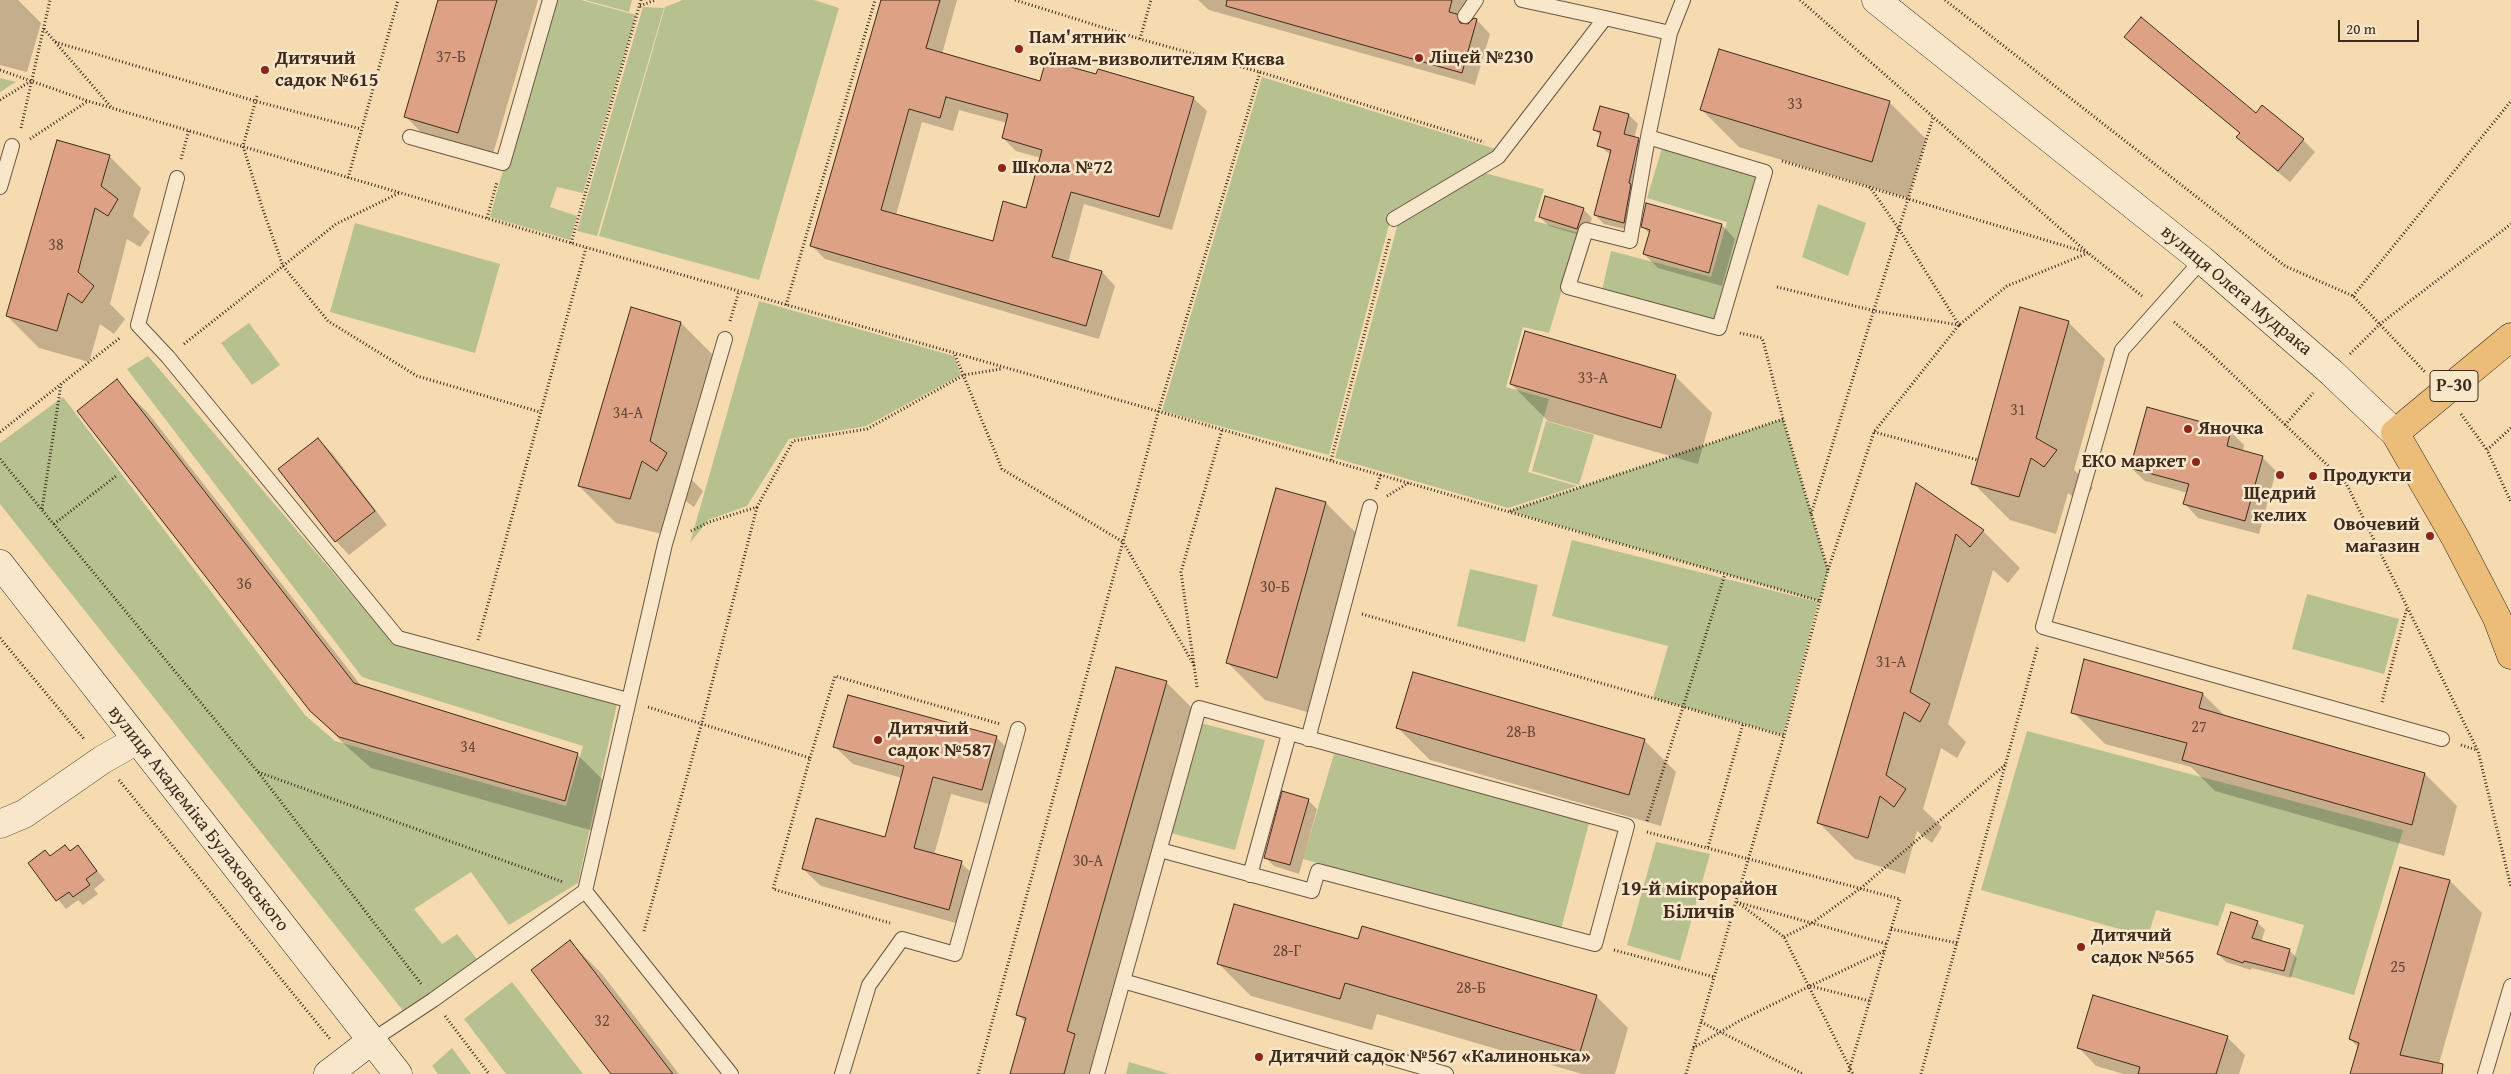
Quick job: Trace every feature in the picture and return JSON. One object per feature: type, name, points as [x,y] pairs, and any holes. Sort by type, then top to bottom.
[{"type":"main road","name":"Р-30","points":[[2395,433],[2511,337]]},
{"type":"main road","name":"вулиця Олега Мудрака","points":[[2395,433],[2456,539],[2497,618],[2511,655]]},
{"type":"street","name":"вулиця Олега Мудрака","points":[[1876,0],[2202,260],[2324,366],[2395,433]]},
{"type":"street","name":"вулиця Академіка Булаховського","points":[[0,564],[371,1042],[398,1074]]},
{"type":"street","points":[[0,824],[24,814],[102,760],[137,740]]},
{"type":"street","points":[[337,1067],[371,1042]]},
{"type":"lane","points":[[410,137],[503,163],[550,0]]},
{"type":"lane","points":[[1465,16],[1476,0]]},
{"type":"lane","points":[[1522,0],[1670,33]]},
{"type":"lane","points":[[1648,137],[1765,172],[1719,328],[1568,287],[1586,230],[1630,241],[1648,137],[1670,33],[1684,0]]},
{"type":"lane","points":[[1394,220],[1498,157],[1606,18]]},
{"type":"lane","points":[[0,187],[18,145]]},
{"type":"lane","points":[[177,178],[138,325],[168,357],[398,638],[628,700]]},
{"type":"lane","points":[[2202,260],[2122,350],[2043,627],[2442,739]]},
{"type":"lane","points":[[371,1042],[585,891],[665,544],[725,339]]},
{"type":"lane","points":[[1308,739],[1370,507]]},
{"type":"lane","points":[[1097,1074],[1199,708],[1627,826],[1595,944],[1318,871],[1312,891],[1160,850]]},
{"type":"lane","points":[[842,1074],[869,985],[902,940],[955,954],[1018,729]]},
{"type":"lane","points":[[1250,875],[1290,734]]},
{"type":"lane","points":[[585,891],[731,1074]]},
{"type":"lane","points":[[1123,981],[1446,1074]]},
{"type":"lane","points":[[2485,1074],[2511,986]]},
{"type":"path","points":[[21,129],[50,0]]},
{"type":"path","points":[[348,178],[360,129],[398,0]]},
{"type":"path","points":[[571,243],[641,0]]},
{"type":"path","points":[[640,6],[655,0]]},
{"type":"path","points":[[786,305],[875,0]]},
{"type":"path","points":[[1015,0],[1140,39],[1260,72],[1504,148]]},
{"type":"path","points":[[1140,39],[1152,0]]},
{"type":"path","points":[[1800,0],[2088,253],[2206,350],[2346,483],[2478,751],[2511,887]]},
{"type":"path","points":[[1945,0],[2285,266],[2353,296],[2445,393],[2487,450],[2511,502]]},
{"type":"path","points":[[44,29],[111,108]]},
{"type":"path","points":[[55,42],[255,101],[360,129]]},
{"type":"path","points":[[0,70],[111,108],[586,248],[1820,601]]},
{"type":"path","points":[[978,1074],[1158,413],[1260,72]]},
{"type":"path","points":[[0,100],[31,80]]},
{"type":"path","points":[[257,96],[243,146],[283,266],[328,321],[417,376],[540,412]]},
{"type":"path","points":[[18,145],[88,101]]},
{"type":"path","points":[[2353,296],[2511,101]]},
{"type":"path","points":[[1811,514],[1933,118]]},
{"type":"path","points":[[177,178],[189,130]]},
{"type":"path","points":[[1774,159],[2088,253]]},
{"type":"path","points":[[487,218],[503,163]]},
{"type":"path","points":[[1868,186],[1899,229],[1959,325]]},
{"type":"path","points":[[168,357],[336,224],[400,192]]},
{"type":"path","points":[[1331,460],[1394,220]]},
{"type":"path","points":[[2380,324],[2511,224]]},
{"type":"path","points":[[473,658],[586,248]]},
{"type":"path","points":[[1686,1074],[1784,736],[1828,570],[1874,432],[1959,325],[2007,286],[2088,253]]},
{"type":"path","points":[[1777,287],[1875,311],[1959,325]]},
{"type":"path","points":[[725,339],[739,291]]},
{"type":"path","points":[[0,432],[138,325]]},
{"type":"path","points":[[1719,328],[1762,338],[1783,419],[1828,570]]},
{"type":"path","points":[[955,354],[1002,469],[1123,542],[1194,665]]},
{"type":"path","points":[[638,956],[701,726],[756,507],[793,441],[866,429],[964,375],[1004,369]]},
{"type":"path","points":[[42,510],[61,384]]},
{"type":"path","points":[[1509,511],[1783,419]]},
{"type":"path","points":[[2487,450],[2511,428]]},
{"type":"path","points":[[1199,708],[1181,572],[1222,430]]},
{"type":"path","points":[[1874,432],[1978,460]]},
{"type":"path","points":[[0,459],[258,772],[489,1074]]},
{"type":"path","points":[[54,524],[116,476]]},
{"type":"path","points":[[665,544],[709,522],[756,507]]},
{"type":"path","points":[[1644,831],[1725,574]]},
{"type":"path","points":[[2377,720],[2407,608]]},
{"type":"path","points":[[1343,609],[1784,736]]},
{"type":"path","points":[[1921,1074],[2043,627]]},
{"type":"path","points":[[0,638],[102,760],[337,1067]]},
{"type":"path","points":[[902,940],[889,921],[773,889],[810,758],[836,676],[1018,729]]},
{"type":"path","points":[[628,700],[701,726],[810,758]]},
{"type":"path","points":[[1708,847],[1743,724]]},
{"type":"path","points":[[1784,937],[1812,923],[1861,888],[2006,765]]},
{"type":"path","points":[[258,772],[585,891]]},
{"type":"path","points":[[1627,826],[1900,899],[1848,1074]]},
{"type":"path","points":[[1737,902],[1886,944]]},
{"type":"path","points":[[1737,902],[1784,937],[1853,1074]]},
{"type":"path","points":[[1892,928],[1957,944]]},
{"type":"path","points":[[1595,944],[1714,977]]},
{"type":"path","points":[[1693,1048],[1810,986],[1885,951]]},
{"type":"path","points":[[1810,986],[1870,1001]]},
{"type":"path","points":[[1701,1022],[1803,1074]]},
{"type":"green space","points":[[551,0],[581,0],[636,15],[583,193],[557,187],[550,207],[577,216],[570,240],[490,217]]},
{"type":"green space","points":[[585,0],[632,0],[629,12]]},
{"type":"green space","points":[[683,0],[814,0],[839,8],[759,280],[599,236],[665,7]]},
{"type":"green space","points":[[643,7],[664,8],[597,236],[577,231]]},
{"type":"green space","points":[[1262,77],[1499,150],[1391,217],[1329,455],[1162,411]]},
{"type":"green space","points":[[0,78],[16,82],[0,92]]},
{"type":"green space","points":[[1663,145],[1762,174],[1718,323],[1602,290],[1611,251],[1711,277],[1727,222],[1647,198]]},
{"type":"green space","points":[[1481,172],[1544,189],[1534,221],[1579,233],[1549,333],[1523,327],[1506,387],[1549,399],[1528,472],[1577,486],[1508,508],[1335,458],[1398,223]]},
{"type":"green space","points":[[1818,204],[1866,223],[1848,276],[1802,257]]},
{"type":"green space","points":[[355,223],[500,264],[475,353],[330,312]]},
{"type":"green space","points":[[759,301],[954,356],[961,375],[866,426],[789,439],[747,506],[708,520],[690,543]]},
{"type":"green space","points":[[249,323],[280,365],[252,385],[221,343]]},
{"type":"green space","points":[[148,356],[394,644],[617,704],[578,883],[509,925],[471,872],[414,909],[442,944],[457,934],[477,959],[404,1012],[0,504],[0,443],[63,397],[305,715],[335,741],[566,806],[583,746],[362,677],[127,369]]},
{"type":"green space","points":[[1783,419],[1828,570],[1819,601],[1509,511]]},
{"type":"green space","points":[[1546,421],[1594,435],[1579,485],[1532,471]]},
{"type":"green space","points":[[1572,540],[1818,602],[1783,735],[1653,698],[1668,646],[1552,616]]},
{"type":"green space","points":[[1470,569],[1538,585],[1525,642],[1457,626]]},
{"type":"green space","points":[[2307,594],[2399,619],[2384,674],[2292,649]]},
{"type":"green space","points":[[1201,723],[1265,740],[1235,850],[1171,833]]},
{"type":"green space","points":[[2027,731],[2403,830],[2354,995],[2289,976],[2304,925],[2226,903],[2218,926],[2156,910],[2148,937],[1981,890]]},
{"type":"green space","points":[[1334,754],[1589,823],[1561,929],[1303,859]]},
{"type":"green space","points":[[1656,842],[1710,854],[1680,961],[1627,945]]},
{"type":"green space","points":[[512,982],[583,1074],[506,1074],[464,1019]]},
{"type":"green space","points":[[452,1048],[471,1074],[438,1074],[432,1066]]},
{"type":"green space","points":[[1129,1062],[1170,1074],[1126,1074]]},
{"type":"building","points":[[438,0],[497,0],[458,133],[404,117]]},
{"type":"building","points":[[881,0],[940,0],[926,48],[1040,81],[1046,60],[1096,74],[1098,69],[1194,97],[1159,217],[1071,192],[1052,257],[1102,271],[1086,326],[810,246]],"holes":[[[946,97],[1008,114],[1002,138],[1042,150],[1026,208],[1003,201],[993,241],[881,210],[909,109],[940,118]]]},
{"type":"building","points":[[1227,0],[1452,0],[1449,12],[1457,14],[1460,23],[1468,24],[1474,18],[1477,19],[1462,73],[1226,6]]},
{"type":"building","points":[[2141,17],[2256,113],[2262,105],[2304,139],[2278,171],[2236,137],[2240,133],[2124,37]]},
{"type":"building","points":[[1719,49],[1890,101],[1872,162],[1700,110]]},
{"type":"building","points":[[1600,106],[1629,114],[1624,134],[1639,138],[1629,183],[1631,184],[1624,223],[1594,215],[1611,150],[1597,146],[1601,132],[1593,130]]},
{"type":"building","points":[[57,140],[110,155],[101,186],[118,199],[108,216],[95,208],[78,272],[94,286],[82,303],[68,293],[57,331],[6,316]]},
{"type":"building","points":[[1545,196],[1584,208],[1577,229],[1539,217]]},
{"type":"building","points":[[1646,203],[1722,224],[1709,273],[1643,254],[1650,230],[1641,227]]},
{"type":"building","points":[[631,307],[681,322],[650,441],[667,453],[657,471],[642,461],[630,499],[578,486]]},
{"type":"building","points":[[2020,307],[2069,321],[2036,438],[2057,450],[2044,467],[2031,458],[2019,497],[1971,484]]},
{"type":"building","points":[[1525,331],[1676,375],[1661,428],[1510,384]]},
{"type":"building","points":[[117,379],[354,683],[578,753],[565,801],[339,737],[310,711],[77,411]]},
{"type":"building","points":[[2147,407],[2231,430],[2227,446],[2263,456],[2245,521],[2183,504],[2189,484],[2130,468]]},
{"type":"building","points":[[318,438],[375,511],[335,542],[278,469]]},
{"type":"building","points":[[1916,483],[1984,530],[1970,547],[1956,534],[1910,692],[1930,704],[1920,722],[1904,712],[1886,775],[1906,789],[1894,807],[1880,796],[1868,838],[1817,823]]},
{"type":"building","points":[[1276,488],[1326,502],[1277,678],[1226,663]]},
{"type":"building","points":[[2084,659],[2203,693],[2199,708],[2425,773],[2412,825],[2182,760],[2187,743],[2071,713]]},
{"type":"building","points":[[1116,667],[1167,681],[1067,1031],[1075,1034],[1064,1074],[1010,1074],[1026,1018],[1016,1015]]},
{"type":"building","points":[[1413,672],[1645,739],[1629,795],[1396,728]]},
{"type":"building","points":[[848,695],[997,736],[982,790],[933,777],[914,848],[962,861],[949,910],[802,869],[816,818],[885,837],[904,766],[833,747]]},
{"type":"building","points":[[1282,791],[1309,799],[1290,865],[1264,858]]},
{"type":"building","points":[[65,845],[70,851],[78,845],[97,871],[86,879],[90,885],[73,897],[69,892],[56,901],[28,863],[45,850],[50,856]]},
{"type":"building","points":[[2400,867],[2450,880],[2400,1055],[2443,1064],[2442,1074],[2350,1074],[2359,1043],[2349,1039]]},
{"type":"building","points":[[1234,904],[1358,939],[1362,926],[1597,995],[1580,1052],[1345,983],[1340,999],[1217,964]]},
{"type":"building","points":[[2231,912],[2258,921],[2252,938],[2290,949],[2284,971],[2244,961],[2243,963],[2217,954]]},
{"type":"building","points":[[570,940],[673,1074],[611,1074],[531,970]]},
{"type":"building","points":[[2093,995],[2228,1036],[2216,1074],[2138,1074],[2140,1067],[2077,1048]]},
{"type":"place","name":"Пам'ятник воїнам-визволителям Києва","points":[[1019,49]]},
{"type":"place","name":"Ліцей №230","points":[[1419,58]]},
{"type":"place","name":"Дитячий садок №615","points":[[265,70]]},
{"type":"place","name":"Школа №72","points":[[1002,168]]},
{"type":"place","name":"Яночка","points":[[2188,429]]},
{"type":"place","name":"ЕКО маркет","points":[[2196,462]]},
{"type":"place","name":"Щедрий келих","points":[[2280,475]]},
{"type":"place","name":"Продукти","points":[[2313,476]]},
{"type":"place","name":"Овочевий магазин","points":[[2430,536]]},
{"type":"place","name":"Дитячий садок №587","points":[[878,740]]},
{"type":"place","name":"Дитячий садок №565","points":[[2081,947]]},
{"type":"place","name":"Дитячий садок №567 «Калинонька»","points":[[1259,1057]]},
{"type":"district","name":"19-й мікрорайон Біличів","points":[[1699,902]]}]
